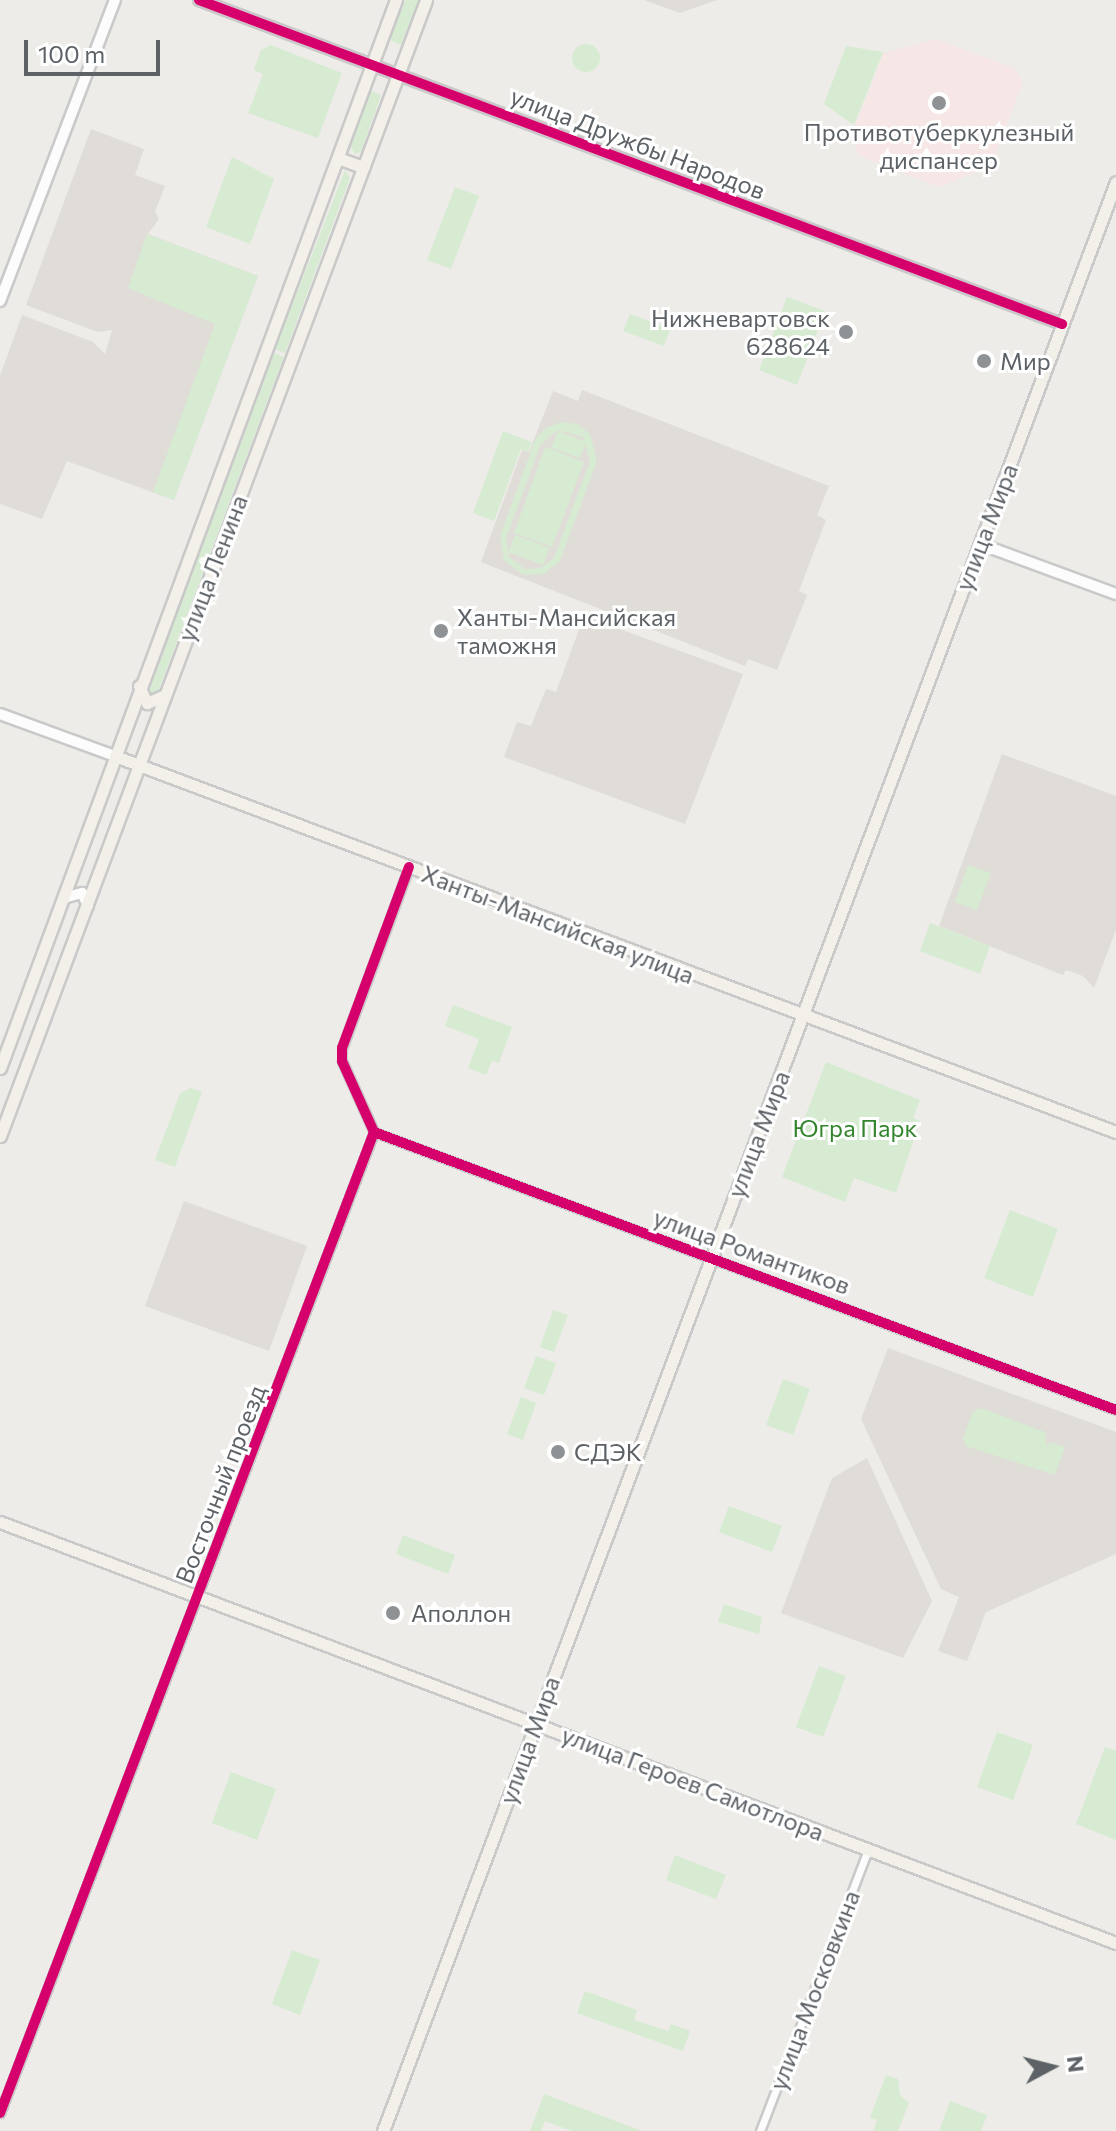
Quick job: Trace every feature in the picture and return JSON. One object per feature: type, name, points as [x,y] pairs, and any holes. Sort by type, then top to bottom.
[{"type":"main road","name":"улица Ленина","points":[[0,1068],[139,686],[396,0]]},
{"type":"main road","name":"улица Ленина","points":[[0,1136],[426,0]]},
{"type":"main road","points":[[338,158],[363,167]]},
{"type":"main road","name":"улица Мира","points":[[383,2131],[1116,182]]},
{"type":"main road","points":[[139,686],[147,703],[156,703],[165,694]]},
{"type":"main road","name":"Ханты-Мансийская улица","points":[[115,756],[1116,1132]]},
{"type":"main road","name":"улица Героев Самотлора","points":[[0,1522],[1116,1943]]},
{"type":"street","points":[[0,301],[115,0]]},
{"type":"street","name":"улица Дружбы Народов","points":[[199,0],[1062,324]]},
{"type":"street","points":[[980,544],[1116,594]]},
{"type":"street","name":"Ханты-Мансийская улица","points":[[0,714],[115,756]]},
{"type":"street","points":[[374,1132],[342,1061],[342,1048],[409,867]]},
{"type":"street","points":[[64,898],[78,892],[88,906]]},
{"type":"street","name":"улица Романтиков","points":[[374,1132],[1116,1410]]},
{"type":"street","name":"Восточный проезд","points":[[0,2113],[374,1132]]},
{"type":"street","name":"улица Московкина","points":[[760,2131],[868,1849]]},
{"type":"shaded area","points":[[644,0],[717,0],[680,13]]},
{"type":"shaded area","name":"Противотуберкулезный диспансер","points":[[936,39],[1016,69],[1023,82],[991,166],[939,187],[859,156],[851,136],[884,53]]},
{"type":"shaded area","points":[[91,129],[144,149],[135,175],[165,186],[155,211],[159,219],[148,234],[258,276],[174,500],[67,461],[42,519],[0,504],[0,376],[22,315],[93,342],[105,354],[112,330],[98,332],[26,305]]},
{"type":"shaded area","points":[[582,390],[829,486],[817,515],[826,520],[799,591],[807,595],[777,670],[748,659],[745,666],[481,562],[522,450],[529,452],[553,391],[578,401]]},
{"type":"shaded area","points":[[584,616],[743,674],[685,824],[504,757],[517,722],[531,726],[546,689],[556,692]]},
{"type":"shaded area","points":[[1002,754],[1116,796],[1116,930],[1094,988],[1083,976],[1066,970],[1063,975],[939,926]]},
{"type":"shaded area","points":[[184,1201],[307,1246],[269,1351],[145,1306]]},
{"type":"shaded area","points":[[888,1348],[1116,1432],[1116,1554],[986,1612],[967,1661],[938,1651],[959,1597],[941,1589],[861,1419]]},
{"type":"shaded area","points":[[867,1458],[932,1601],[903,1658],[781,1613],[832,1478]]},
{"type":"green space","points":[[405,0],[419,0],[401,45],[390,40]]},
{"type":"green space","points":[[586,44],[596,48],[600,58],[596,68],[586,72],[576,68],[572,58],[576,48]]},
{"type":"green space","points":[[271,45],[342,73],[318,138],[248,113],[263,74],[254,70],[261,50]]},
{"type":"green space","points":[[846,46],[883,52],[854,125],[824,104]]},
{"type":"green space","points":[[371,91],[381,95],[361,152],[355,154],[350,146]]},
{"type":"green space","points":[[232,157],[274,179],[250,244],[206,227]]},
{"type":"green space","points":[[345,170],[350,178],[285,353],[275,349]]},
{"type":"green space","points":[[455,187],[479,196],[451,269],[427,260]]},
{"type":"green space","points":[[147,234],[258,276],[174,500],[153,492],[215,324],[128,288]]},
{"type":"green space","points":[[787,297],[825,311],[797,385],[759,370]]},
{"type":"green space","points":[[630,314],[670,329],[664,346],[623,331]]},
{"type":"green space","points":[[274,353],[284,357],[156,697],[150,698],[146,693]]},
{"type":"green space","points":[[561,422],[577,424],[590,434],[597,461],[560,561],[544,574],[523,575],[504,560],[500,536],[535,440],[545,428]],"holes":[[[558,430],[583,437],[590,461],[554,558],[541,568],[525,569],[509,557],[506,538],[541,444]]]},
{"type":"green space","points":[[503,431],[532,442],[528,452],[521,449],[494,521],[473,513]]},
{"type":"green space","points":[[558,431],[586,442],[580,458],[551,448]]},
{"type":"green space","points":[[545,447],[584,462],[552,547],[514,533]]},
{"type":"green space","points":[[515,535],[550,548],[543,565],[508,552]]},
{"type":"green space","points":[[968,865],[991,873],[977,910],[955,902]]},
{"type":"green space","points":[[930,923],[990,946],[980,974],[920,951]]},
{"type":"green space","points":[[453,1005],[512,1027],[499,1063],[492,1061],[486,1075],[468,1068],[479,1039],[445,1026]]},
{"type":"green space","name":"Югра Парк","points":[[826,1062],[920,1100],[913,1118],[920,1121],[896,1193],[854,1178],[845,1202],[782,1177]]},
{"type":"green space","points":[[191,1088],[202,1092],[175,1167],[155,1160],[180,1093]]},
{"type":"green space","points":[[1010,1210],[1058,1229],[1033,1297],[984,1278]]},
{"type":"green space","points":[[553,1310],[568,1315],[554,1352],[540,1347]]},
{"type":"green space","points":[[536,1356],[556,1363],[544,1395],[524,1388]]},
{"type":"green space","points":[[783,1379],[810,1389],[793,1435],[766,1425]]},
{"type":"green space","points":[[521,1397],[536,1403],[523,1440],[507,1434]]},
{"type":"green space","points":[[981,1408],[1045,1432],[1047,1447],[1050,1442],[1065,1447],[1055,1475],[966,1446],[963,1439],[972,1412]]},
{"type":"green space","points":[[729,1506],[782,1526],[772,1552],[719,1532]]},
{"type":"green space","points":[[403,1535],[455,1555],[448,1574],[396,1554]]},
{"type":"green space","points":[[724,1604],[762,1617],[759,1634],[718,1622]]},
{"type":"green space","points":[[819,1666],[846,1676],[823,1737],[796,1727]]},
{"type":"green space","points":[[997,1732],[1033,1745],[1013,1800],[977,1787]]},
{"type":"green space","points":[[1105,1747],[1116,1751],[1116,1840],[1076,1824]]},
{"type":"green space","points":[[231,1772],[276,1789],[257,1840],[212,1823]]},
{"type":"green space","points":[[675,1855],[726,1875],[716,1899],[666,1880]]},
{"type":"green space","points":[[292,1950],[320,1960],[300,2015],[272,2004]]},
{"type":"green space","points":[[585,1991],[637,2010],[634,2020],[668,2031],[671,2024],[690,2031],[683,2051],[577,2013]]},
{"type":"green space","points":[[886,2075],[898,2079],[900,2095],[909,2103],[898,2131],[873,2131],[877,2120],[870,2118]]},
{"type":"green space","points":[[544,2094],[642,2131],[572,2131],[545,2121],[541,2131],[530,2131]]},
{"type":"green space","points":[[950,2101],[987,2115],[981,2131],[939,2131]]},
{"type":"cycle path","points":[[199,0],[1062,324]]},
{"type":"cycle path","points":[[0,2113],[374,1132],[342,1061],[342,1048],[409,867]]},
{"type":"cycle path","points":[[374,1132],[1116,1410]]},
{"type":"place","name":"Противотуберкулезный диспансер","points":[[939,103]]},
{"type":"place","name":"Нижневартовск 628624","points":[[846,332]]},
{"type":"place","name":"Мир","points":[[984,361]]},
{"type":"place","name":"Ханты-Мансийская таможня","points":[[441,631]]},
{"type":"place","name":"СДЭК","points":[[558,1452]]},
{"type":"place","name":"Аполлон","points":[[393,1613]]}]
